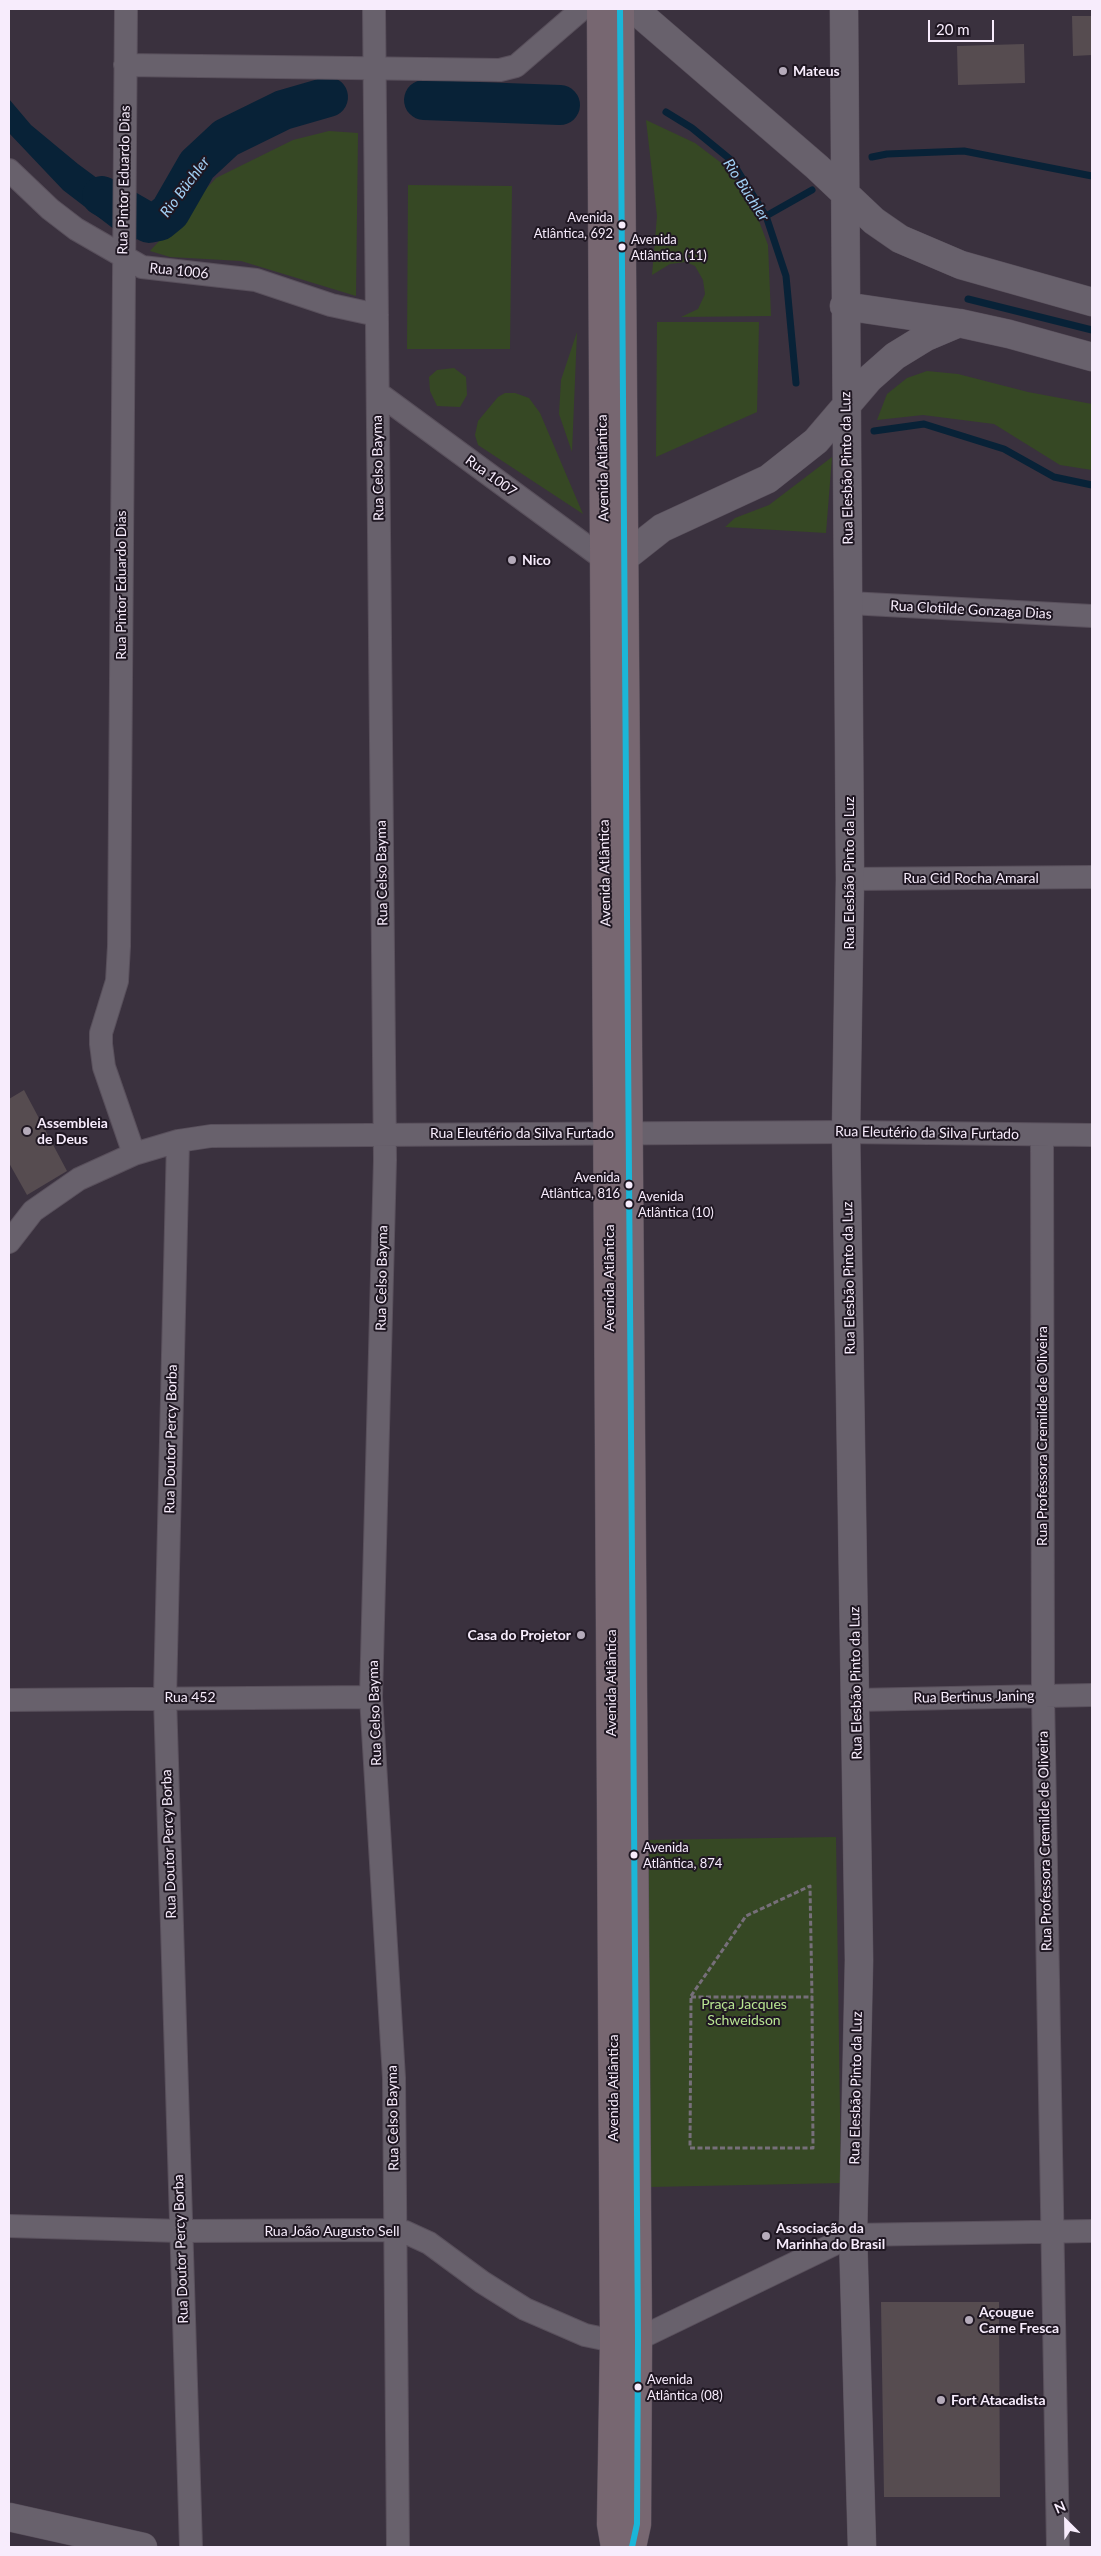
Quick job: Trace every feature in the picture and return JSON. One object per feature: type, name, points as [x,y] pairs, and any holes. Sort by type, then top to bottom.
[{"type":"main road","name":"Avenida Atlântica","points":[[601,9],[614,559]]},
{"type":"main road","name":"Avenida Atlântica","points":[[620,9],[614,559],[626,2340],[624,2536]]},
{"type":"street","name":"Rua Pintor Eduardo Dias","points":[[126,9],[119,946],[117,981],[101,1033],[101,1044],[104,1067],[134,1154]]},
{"type":"street","name":"Rua Celso Bayma","points":[[374,9],[385,1134],[371,1697],[394,2078],[398,2547]]},
{"type":"street","points":[[125,65],[500,70],[516,66],[582,9]]},
{"type":"street","points":[[634,9],[844,192],[874,221],[900,239],[961,264],[1092,302]]},
{"type":"street","name":"Rua Elesbão Pinto da Luz","points":[[844,9],[844,306],[849,604],[850,879],[846,1132],[857,1700],[859,1960],[853,2235],[862,2547]]},
{"type":"street","name":"Rua 1006","points":[[9,170],[50,209],[123,247],[142,267],[256,280],[330,305],[377,315]]},
{"type":"street","points":[[844,306],[958,323],[1009,334],[1092,357]]},
{"type":"street","points":[[614,559],[662,528],[768,480],[816,441],[868,380],[895,356],[926,337],[958,323]]},
{"type":"street","name":"Rua 1007","points":[[378,393],[614,559]]},
{"type":"street","name":"Rua Clotilde Gonzaga Dias","points":[[849,604],[1092,616]]},
{"type":"street","name":"Rua Cid Rocha Amaral","points":[[850,879],[1092,877]]},
{"type":"street","name":"Rua Eleutério da Silva Furtado","points":[[9,1242],[33,1211],[62,1189],[99,1169],[134,1154],[178,1141],[235,1135],[846,1132],[1092,1135]]},
{"type":"street","name":"Rua Professora Cremilde de Oliveira","points":[[1042,1135],[1043,1696],[1058,2547]]},
{"type":"street","name":"Rua Doutor Percy Borba","points":[[178,1141],[165,1697],[191,2547]]},
{"type":"street","name":"Rua Bertinus Janing","points":[[857,1700],[1092,1695]]},
{"type":"street","name":"Rua 452","points":[[9,1700],[165,1697],[371,1697]]},
{"type":"street","name":"Rua João Augusto Sell","points":[[9,2226],[181,2231],[395,2230],[405,2232],[429,2243],[482,2282],[525,2309],[584,2335],[626,2340]]},
{"type":"street","points":[[626,2340],[853,2235],[1092,2231]]},
{"type":"street","points":[[9,2517],[143,2547]]},
{"type":"path","points":[[810,1886],[812,1997],[813,2148],[690,2148],[691,1997],[746,1916],[810,1886]]},
{"type":"path","points":[[691,1997],[812,1997]]},
{"type":"green space","points":[[646,120],[695,143],[728,168],[759,221],[768,245],[771,316],[681,317],[698,309],[705,294],[703,280],[695,266],[686,262],[670,264],[652,275],[657,216]]},
{"type":"green space","points":[[329,131],[358,133],[356,296],[241,261],[170,257],[150,251],[216,178],[293,140]]},
{"type":"green space","points":[[408,185],[512,186],[510,349],[407,349]]},
{"type":"green space","points":[[657,322],[759,322],[757,412],[656,457]]},
{"type":"green space","points":[[577,332],[572,452],[559,414],[561,380]]},
{"type":"green space","points":[[454,368],[466,377],[467,395],[460,407],[437,406],[430,391],[429,377],[437,370]]},
{"type":"green space","points":[[927,371],[958,374],[1028,392],[1092,404],[1092,470],[1060,465],[994,424],[923,415],[877,420],[887,394],[907,378]]},
{"type":"green space","points":[[505,393],[515,393],[529,398],[540,413],[583,514],[478,445],[475,435],[478,421],[498,397]]},
{"type":"green space","points":[[832,457],[826,533],[725,527],[735,518],[769,505]]},
{"type":"green space","name":"Praça Jacques Schweidson","points":[[836,1837],[841,2183],[651,2187],[646,1840]]},
{"type":"water","points":[[9,99],[31,125],[78,164],[144,213],[149,223],[142,236],[134,241],[123,236],[63,190],[9,133]]},
{"type":"building","points":[[1072,16],[1092,16],[1092,55],[1073,56]]},
{"type":"building","points":[[1024,44],[1025,83],[958,85],[957,46]]},
{"type":"building","name":"Assembleia de Deus","points":[[24,1090],[67,1171],[27,1195],[9,1163],[9,1099]]},
{"type":"building","name":"Fort Atacadista","points":[[881,2302],[999,2302],[1000,2497],[884,2497]]},
{"type":"waterway","name":"Rio Büchler","points":[[102,196],[149,223],[159,221],[170,212],[197,165],[226,138],[283,110],[328,97]]},
{"type":"waterway","name":"Rio Büchler","points":[[424,100],[560,105]]},
{"type":"waterway","name":"Rio Büchler","points":[[666,112],[692,128],[731,160],[766,216],[786,276],[796,383]]},
{"type":"waterway","points":[[872,157],[887,154],[964,151],[1092,176]]},
{"type":"waterway","points":[[766,216],[812,190]]},
{"type":"waterway","points":[[968,299],[1092,330]]},
{"type":"waterway","name":"Rio Büchler","points":[[874,431],[924,424],[1004,449],[1054,477],[1092,485]]},
{"type":"transit line","points":[[620,9],[638,2339],[637,2524],[632,2547]]},
{"type":"place","name":"Mateus","points":[[783,71]]},
{"type":"place","name":"Avenida Atlântica, 692","points":[[622,225]]},
{"type":"place","name":"Avenida Atlântica (11)","points":[[622,247]]},
{"type":"place","name":"Nico","points":[[512,560]]},
{"type":"place","name":"Assembleia de Deus","points":[[27,1131]]},
{"type":"place","name":"Avenida Atlântica, 816","points":[[629,1185]]},
{"type":"place","name":"Avenida Atlântica (10)","points":[[629,1204]]},
{"type":"place","name":"Casa do Projetor","points":[[581,1635]]},
{"type":"place","name":"Avenida Atlântica, 874","points":[[634,1855]]},
{"type":"place","name":"Associação da Marinha do Brasil","points":[[766,2236]]},
{"type":"place","name":"Açougue Carne Fresca","points":[[969,2320]]},
{"type":"place","name":"Avenida Atlântica (08)","points":[[638,2387]]},
{"type":"place","name":"Fort Atacadista","points":[[941,2400]]}]
